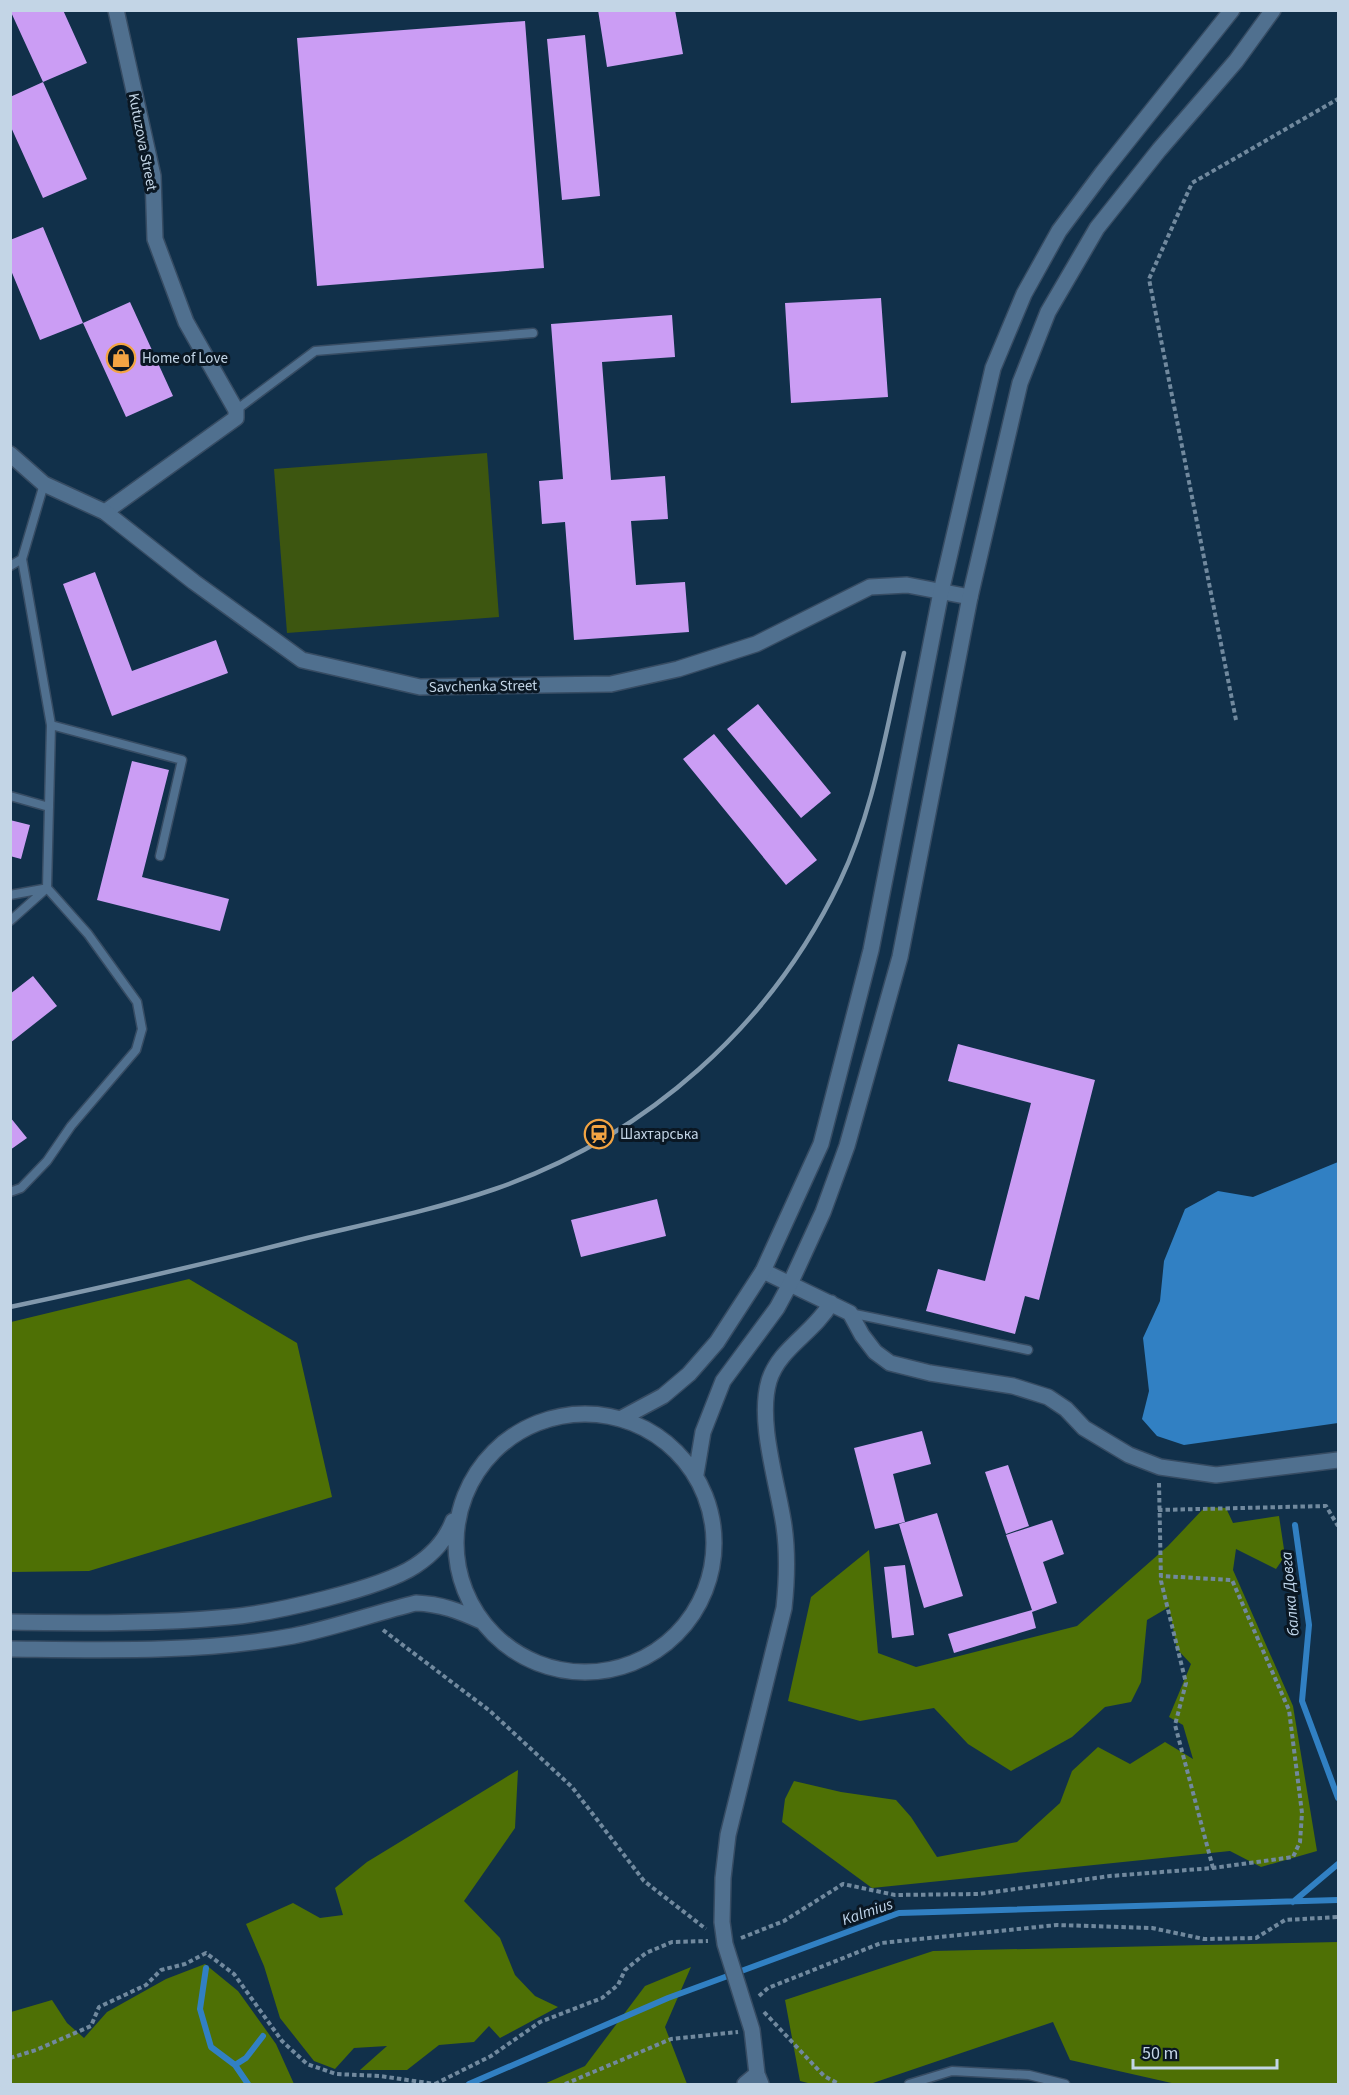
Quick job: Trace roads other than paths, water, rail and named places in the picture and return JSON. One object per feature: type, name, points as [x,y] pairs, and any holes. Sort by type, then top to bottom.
[{"type":"main road","name":"Kutuzova Street","points":[[116,10],[153,176],[155,239],[186,322],[236,410]]},
{"type":"main road","points":[[622,1418],[663,1396],[689,1374],[717,1342],[764,1271],[824,1133],[871,950],[941,592],[993,368],[1024,294],[1059,231],[1096,180],[1232,10]]},
{"type":"main road","points":[[696,1474],[703,1432],[723,1381],[777,1308],[790,1284],[823,1212],[847,1146],[900,957],[970,597],[1020,383],[1048,312],[1097,228],[1159,150],[1236,61],[1273,10]]},
{"type":"main road","points":[[105,512],[230,425],[236,418],[236,410]]},
{"type":"main road","name":"Savchenka Street","points":[[10,454],[44,484],[105,512],[194,582],[302,660],[420,687],[611,684],[678,669],[756,644],[870,587],[907,585],[970,597]]},
{"type":"main road","points":[[764,1271],[850,1313],[875,1352],[891,1363],[930,1373],[1013,1386],[1048,1396],[1066,1409],[1084,1428],[1129,1455],[1160,1467],[1216,1475],[1338,1460]]},
{"type":"main road","points":[[745,2085],[759,2079],[752,2030],[725,1944],[722,1922],[728,1836],[787,1584],[787,1546],[771,1465],[767,1419],[769,1382],[780,1357],[813,1329],[831,1303]]},
{"type":"main road","points":[[10,1622],[125,1623],[233,1617],[356,1589],[398,1574],[416,1566],[449,1532],[468,1485],[488,1455],[516,1432],[541,1421],[586,1412],[622,1418],[644,1426],[664,1439],[696,1474],[711,1516],[715,1543],[710,1579],[695,1611],[672,1639],[643,1659],[600,1671],[573,1672],[538,1664],[507,1647],[481,1621],[460,1579],[455,1555],[457,1519],[468,1485]]},
{"type":"main road","points":[[10,1649],[174,1649],[238,1644],[294,1636],[416,1604],[446,1607],[481,1621]]},
{"type":"lane","points":[[236,410],[315,351],[533,333]]},
{"type":"lane","points":[[10,1192],[21,1188],[47,1161],[71,1126],[136,1050],[142,1029],[137,1002],[88,934],[47,888],[51,725],[22,559],[44,484]]},
{"type":"lane","points":[[10,566],[22,559]]},
{"type":"lane","points":[[51,725],[182,760],[160,856]]},
{"type":"lane","points":[[10,796],[49,807]]},
{"type":"lane","points":[[12,896],[47,888]]},
{"type":"lane","points":[[10,921],[47,888]]},
{"type":"lane","points":[[850,1313],[1029,1350]]},
{"type":"lane","points":[[909,2085],[952,2071],[1029,2075],[1065,2085]]},
{"type":"water","points":[[1338,1162],[1338,1423],[1184,1445],[1157,1436],[1142,1419],[1149,1391],[1143,1338],[1160,1301],[1164,1261],[1185,1209],[1218,1191],[1253,1197]]},
{"type":"waterway","name":"балка Довга","points":[[1295,1525],[1309,1625],[1302,1701],[1338,1798]]},
{"type":"waterway","name":"балка Довга","points":[[1293,1902],[1338,1864]]},
{"type":"waterway","name":"Kalmius","points":[[469,2084],[668,1998],[899,1913],[1338,1900]]},
{"type":"waterway","points":[[206,1968],[200,2009],[211,2047],[235,2065],[248,2084]]},
{"type":"waterway","points":[[235,2065],[246,2058],[263,2036]]},
{"type":"railway","points":[[10,1307],[402,1216],[472,1197],[551,1166],[603,1139],[653,1106],[699,1069],[741,1028],[778,983],[812,934],[840,881],[862,826],[878,769],[904,653]]},
{"type":"place","name":"Home of Love","points":[[121,358]]},
{"type":"place","name":"Шахтарська","points":[[599,1134]]}]
